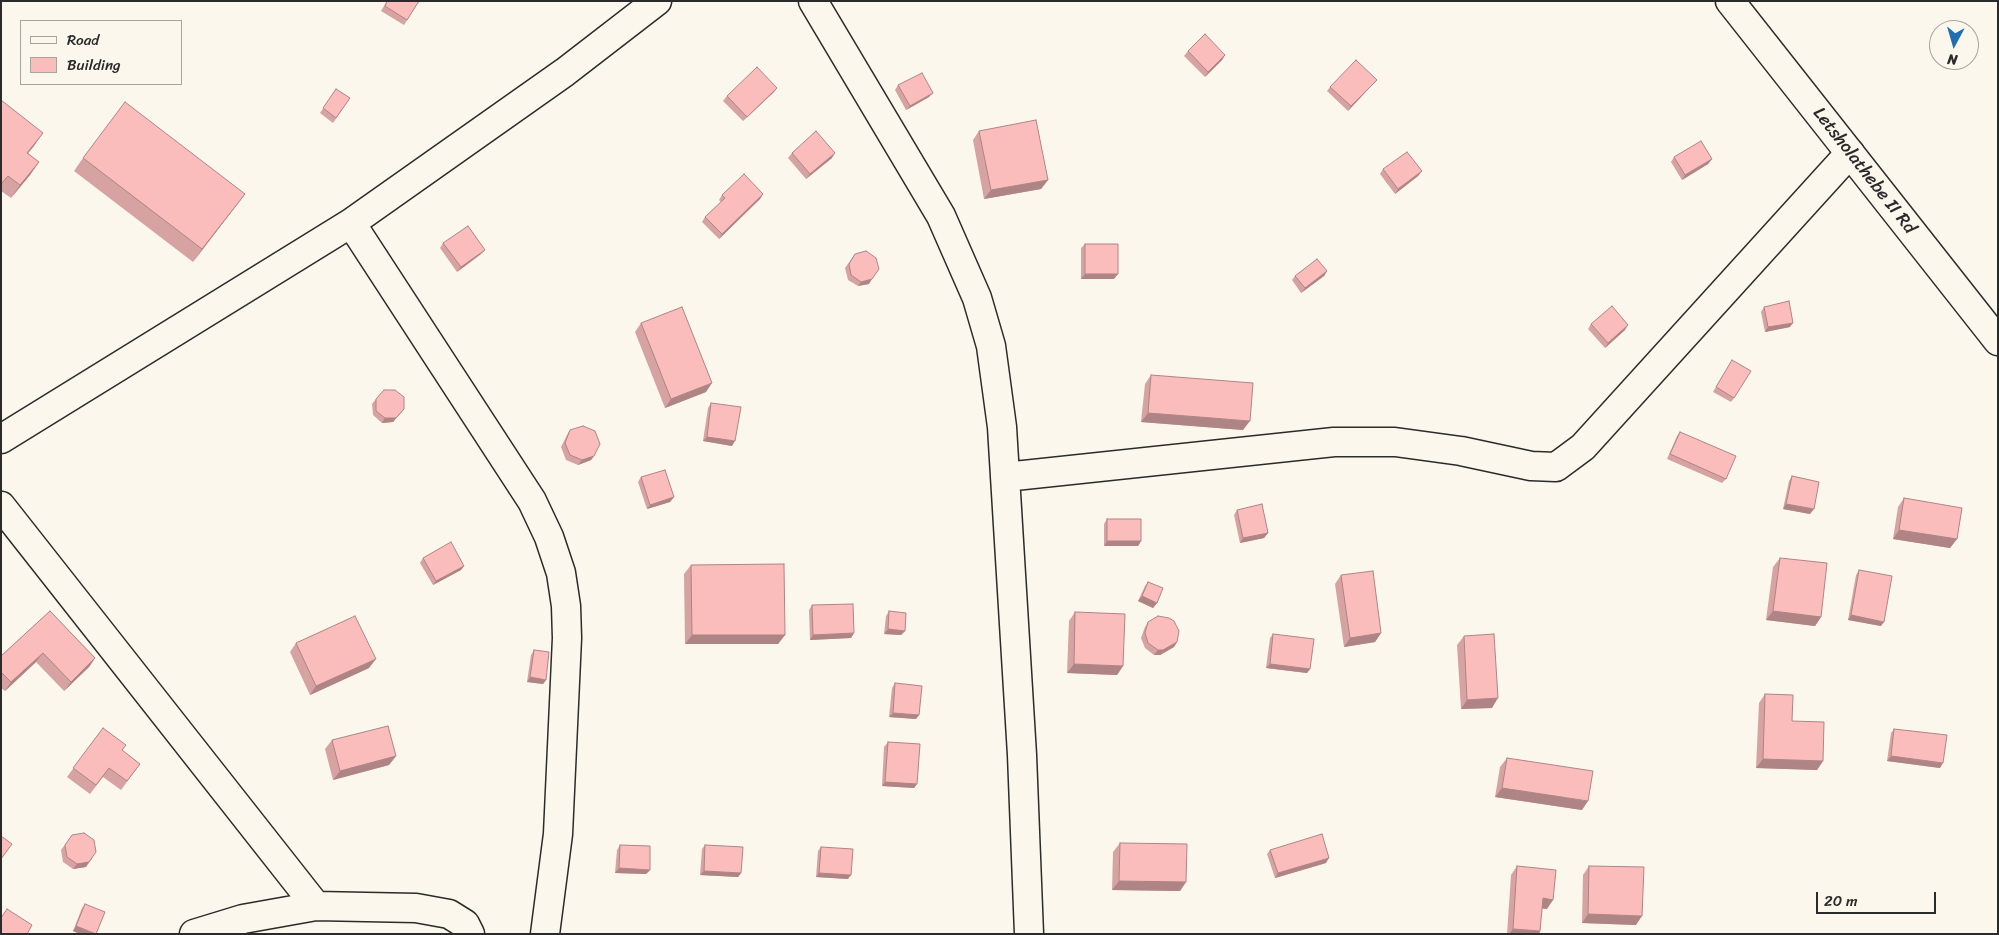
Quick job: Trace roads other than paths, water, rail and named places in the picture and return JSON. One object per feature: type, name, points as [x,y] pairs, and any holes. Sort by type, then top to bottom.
[{"type":"street","points":[[1,439],[351,222],[565,72],[657,1]]},
{"type":"street","points":[[813,1],[942,216],[977,298],[991,346],[1002,426],[1021,745],[1029,934]]},
{"type":"street","name":"Letsholathebe II Rd","points":[[1730,1],[1996,336]]},
{"type":"street","points":[[1005,477],[1334,442],[1395,442],[1461,450],[1531,466],[1556,467],[1583,447],[1850,153]]},
{"type":"street","points":[[351,222],[532,501],[549,537],[561,573],[566,606],[567,638],[558,834],[545,934]]},
{"type":"street","points":[[1,506],[316,906]]},
{"type":"street","points":[[194,934],[243,919],[316,906],[416,908],[449,914],[465,924],[470,934]]}]
